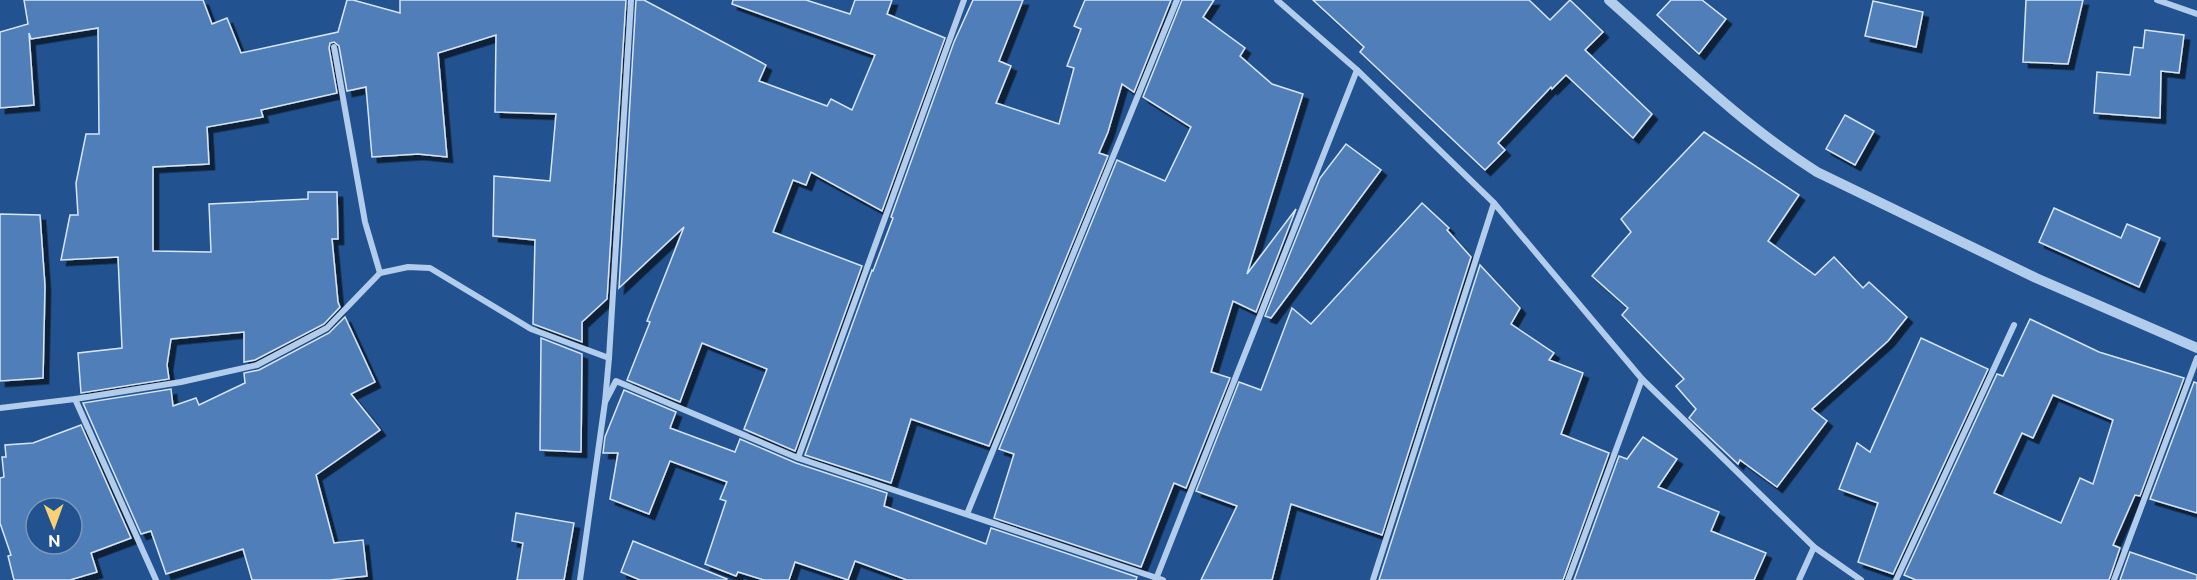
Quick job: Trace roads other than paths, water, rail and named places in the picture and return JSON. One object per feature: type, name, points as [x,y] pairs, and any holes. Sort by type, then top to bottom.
[{"type":"street","points":[[580,580],[609,358],[631,0]]},
{"type":"street","points":[[798,458],[964,0]]},
{"type":"street","points":[[967,514],[1177,0]]},
{"type":"street","points":[[1277,0],[1357,70],[1494,203],[1641,380],[1814,547],[1861,580]]},
{"type":"street","points":[[1609,0],[1752,127],[1817,172],[2036,278],[2197,348]]},
{"type":"street","points":[[2157,0],[2197,14]]},
{"type":"street","points":[[334,47],[365,222],[380,273]]},
{"type":"street","points":[[605,402],[616,381],[798,458],[1158,579],[1357,70]]},
{"type":"street","points":[[1373,580],[1494,203]]},
{"type":"street","points":[[0,408],[181,382],[257,364],[327,328],[380,273],[408,267],[430,268],[531,329],[609,358]]},
{"type":"street","points":[[1896,580],[2014,326]]},
{"type":"street","points":[[2114,580],[2197,358]]},
{"type":"street","points":[[1568,580],[1641,380]]},
{"type":"street","points":[[75,399],[156,580]]},
{"type":"street","points":[[1799,580],[1814,547]]}]
